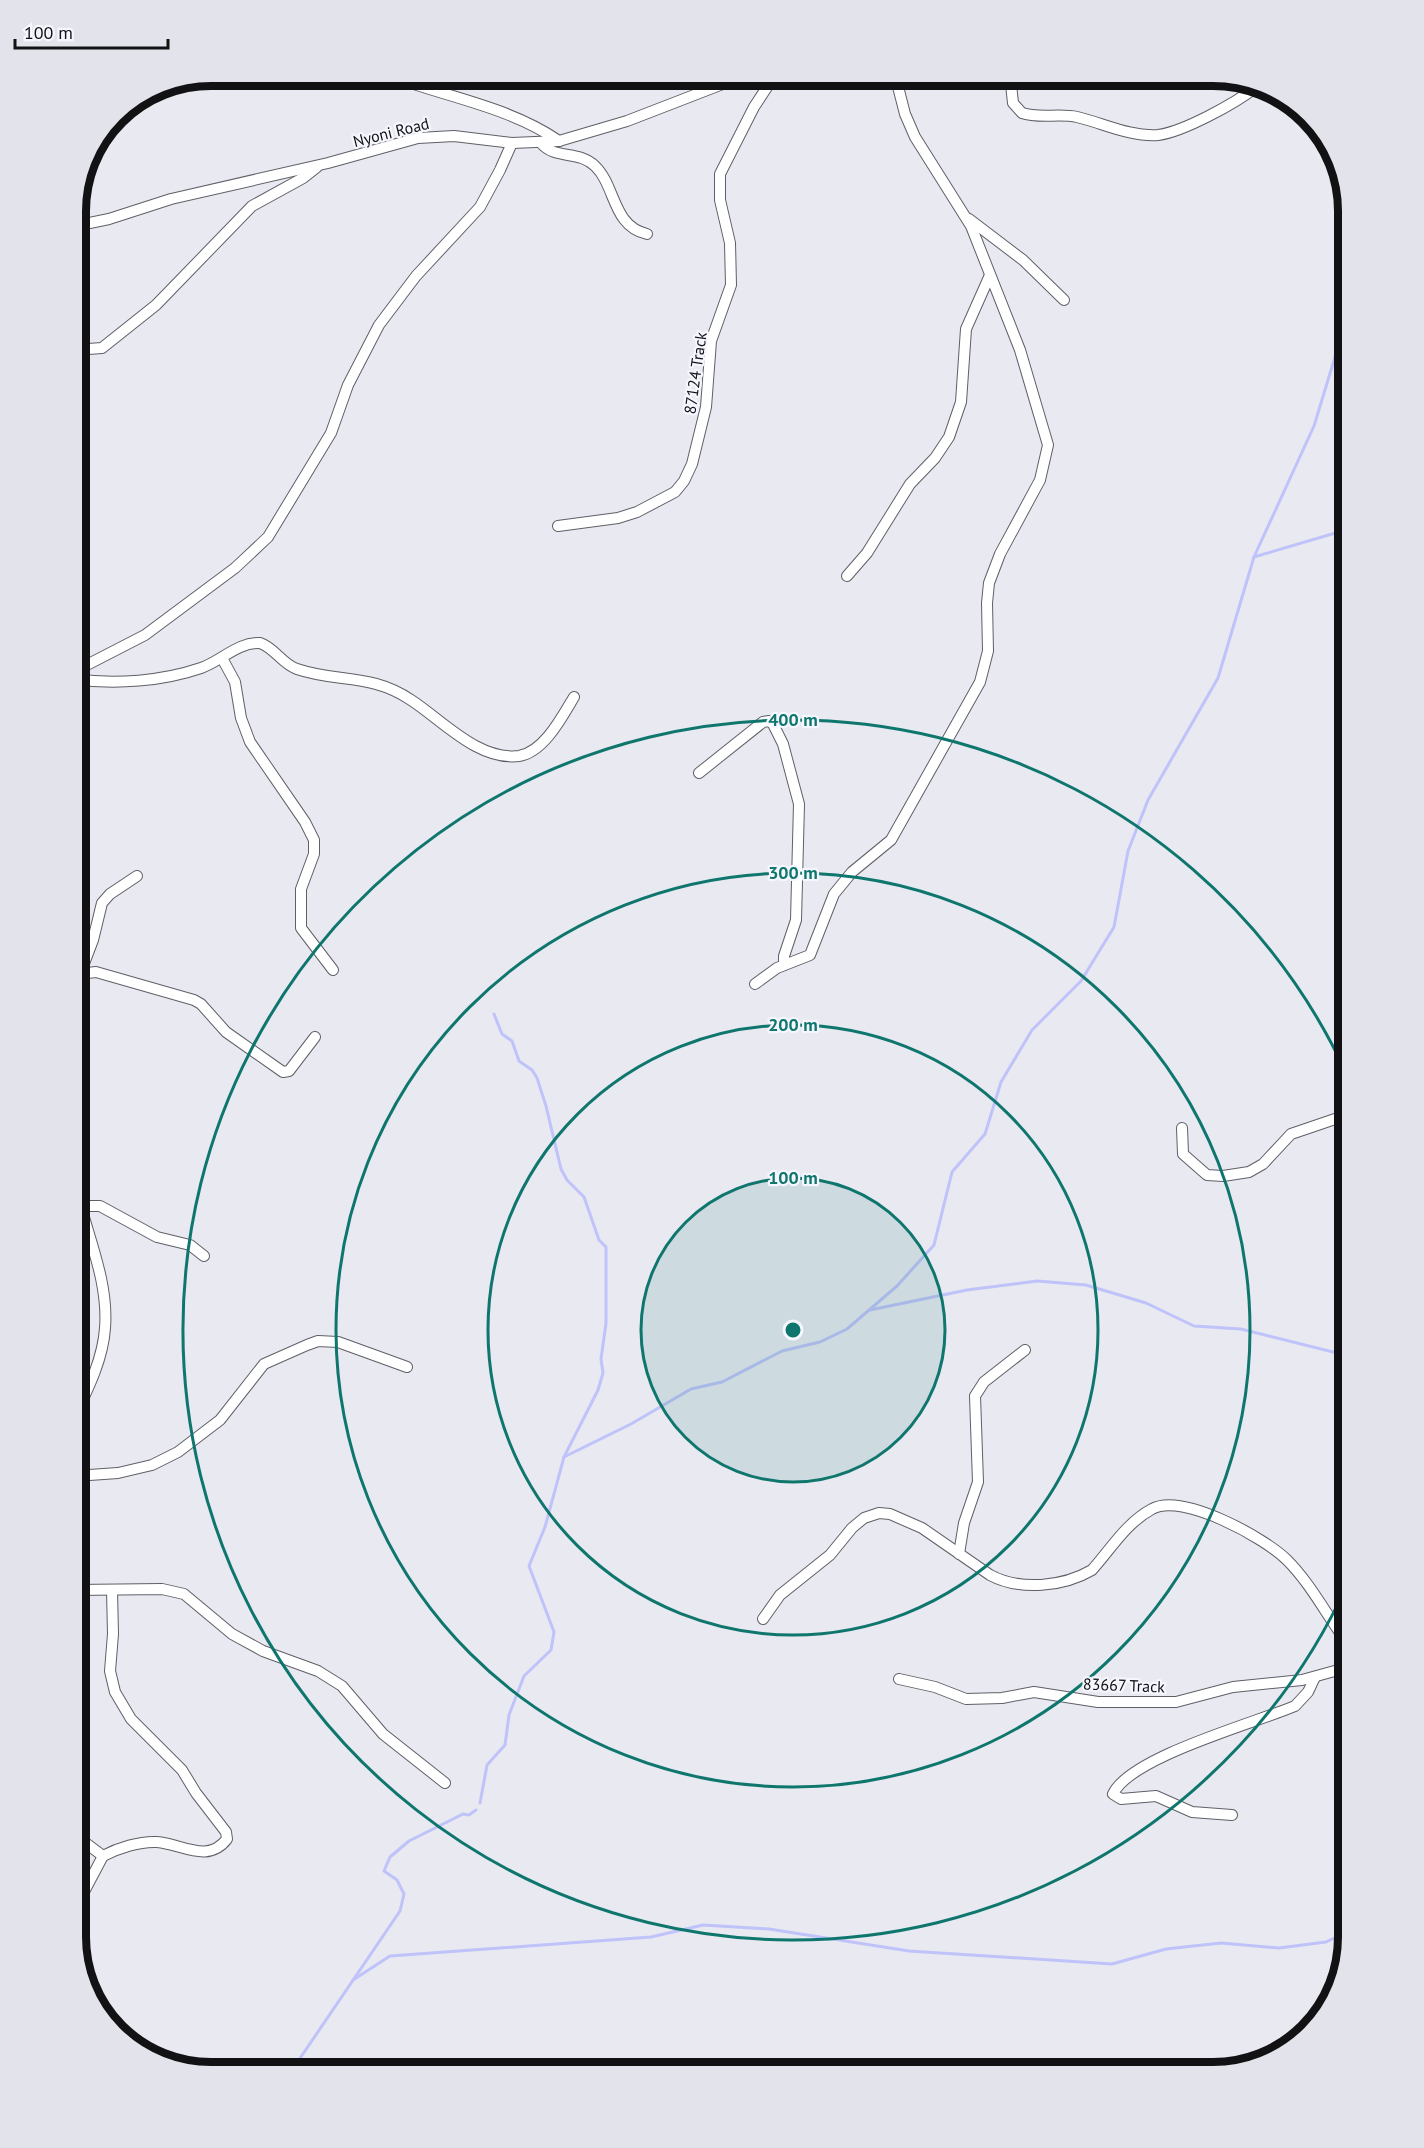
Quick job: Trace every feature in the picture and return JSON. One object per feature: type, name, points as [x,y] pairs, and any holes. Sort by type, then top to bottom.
[{"type":"street","points":[[422,86],[507,114],[537,127],[559,141]]},
{"type":"street","name":"Nyoni Road","points":[[86,224],[109,219],[171,199],[436,135],[512,142],[559,141],[627,121],[718,86]]},
{"type":"street","name":"87124 Track","points":[[558,526],[618,518],[658,503],[675,492],[692,464],[706,407],[711,341],[731,285],[730,243],[720,200],[720,174],[754,107],[768,86]]},
{"type":"street","points":[[755,984],[784,965],[810,955],[834,894],[841,883],[891,840],[964,712],[984,670],[988,651],[989,583],[1000,554],[1040,480],[1048,446],[1020,350],[966,217],[915,137],[905,114],[898,86]]},
{"type":"street","points":[[1011,86],[1013,103],[1022,113],[1078,117],[1106,127],[1150,134],[1162,134],[1212,114],[1249,91]]},
{"type":"street","points":[[86,665],[145,634],[235,568],[268,537],[331,433],[348,385],[379,325],[416,276],[480,207],[512,142]]},
{"type":"street","points":[[541,143],[549,151],[578,156],[594,165],[623,218],[635,230],[647,234]]},
{"type":"street","points":[[86,349],[102,348],[141,318],[252,206],[303,178],[319,165]]},
{"type":"street","points":[[966,217],[1023,260],[1064,300]]},
{"type":"street","points":[[847,576],[867,554],[910,484],[935,458],[949,437],[961,402],[966,329],[990,275]]},
{"type":"street","points":[[86,679],[131,681],[189,672],[250,644],[264,644],[297,669],[362,679],[397,691],[471,743],[505,756],[525,754],[538,745],[555,727],[574,697]]},
{"type":"street","points":[[222,658],[231,672],[241,718],[250,742],[305,822],[314,840],[314,854],[301,889],[301,928],[333,970]]},
{"type":"street","points":[[699,773],[763,722],[769,721],[773,724],[783,744],[799,804],[796,920],[784,956],[784,965]]},
{"type":"street","points":[[86,957],[93,940],[102,903],[110,894],[137,876]]},
{"type":"street","points":[[86,973],[96,972],[194,1000],[201,1004],[226,1032],[283,1072],[290,1071],[315,1037]]},
{"type":"street","points":[[1182,1128],[1183,1154],[1199,1171],[1207,1175],[1238,1175],[1257,1170],[1291,1134],[1338,1116]]},
{"type":"street","points":[[86,1206],[100,1206],[157,1237],[190,1245],[204,1256]]},
{"type":"street","points":[[86,1224],[102,1282],[105,1329],[96,1368],[86,1391]]},
{"type":"street","points":[[86,1475],[118,1473],[152,1465],[178,1452],[220,1420],[264,1364],[312,1343],[338,1342],[407,1366]]},
{"type":"street","points":[[959,1554],[964,1523],[978,1482],[975,1396],[984,1382],[1025,1350]]},
{"type":"street","points":[[763,1619],[780,1595],[825,1560],[852,1528],[871,1515],[890,1514],[907,1520],[1002,1581],[1030,1585],[1070,1581],[1092,1570],[1129,1527],[1145,1513],[1163,1504],[1180,1504],[1252,1536],[1286,1558],[1338,1630]]},
{"type":"street","points":[[86,1590],[162,1589],[184,1594],[232,1634],[246,1642],[318,1671],[347,1691],[383,1734],[445,1784]]},
{"type":"street","points":[[86,1888],[103,1856],[121,1848],[148,1842],[164,1843],[197,1852],[211,1852],[224,1843],[228,1836],[196,1794],[182,1770],[131,1719],[115,1692],[110,1671],[113,1634],[112,1590]]},
{"type":"street","name":"83667 Track","points":[[899,1679],[935,1687],[966,1699],[991,1699],[1034,1692],[1098,1702],[1162,1702],[1186,1699],[1233,1687],[1315,1677],[1338,1670]]},
{"type":"street","points":[[1232,1815],[1192,1812],[1156,1796],[1121,1799],[1113,1794],[1126,1781],[1156,1759],[1295,1706],[1308,1692],[1315,1677]]},
{"type":"street","points":[[86,1843],[103,1856]]},
{"type":"waterway","points":[[1254,557],[1314,426],[1335,357],[1338,332]]},
{"type":"waterway","points":[[564,1457],[631,1424],[691,1389],[722,1382],[782,1351],[820,1342],[847,1329],[897,1286],[934,1245],[952,1172],[985,1134],[1001,1082],[1032,1030],[1081,981],[1114,927],[1128,851],[1148,800],[1218,678],[1254,557],[1338,532]]},
{"type":"waterway","points":[[480,1803],[487,1765],[505,1745],[509,1715],[524,1676],[551,1650],[554,1632],[529,1566],[545,1527],[564,1457],[598,1390],[603,1373],[601,1359],[606,1323],[606,1247],[599,1240],[584,1197],[567,1180],[561,1169],[537,1078],[532,1070],[519,1061],[512,1041],[502,1034],[494,1014]]},
{"type":"waterway","points":[[870,1310],[967,1290],[1037,1281],[1086,1285],[1146,1303],[1194,1326],[1241,1329],[1338,1353]]},
{"type":"waterway","points":[[297,2062],[400,1911],[404,1894],[397,1880],[384,1871],[390,1857],[409,1841],[463,1814],[469,1815],[476,1810]]},
{"type":"waterway","points":[[353,1980],[390,1956],[651,1937],[703,1925],[769,1929],[909,1951],[1112,1964],[1166,1949],[1221,1943],[1279,1948],[1326,1942],[1338,1936]]}]
